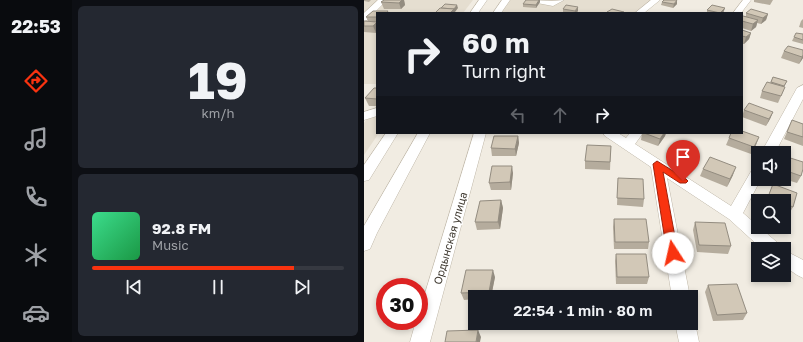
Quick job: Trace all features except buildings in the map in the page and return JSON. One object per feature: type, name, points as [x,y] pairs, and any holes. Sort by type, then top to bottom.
[{"type":"street","points":[[364,18],[383,0]]},
{"type":"street","points":[[475,12],[483,0]]},
{"type":"street","points":[[498,12],[506,0]]},
{"type":"street","points":[[536,0],[553,4],[560,0]]},
{"type":"street","points":[[640,12],[656,0]]},
{"type":"street","points":[[738,12],[747,0]]},
{"type":"street","points":[[772,146],[803,88]]},
{"type":"street","points":[[364,116],[376,112]]},
{"type":"street","points":[[364,176],[391,134]]},
{"type":"street","points":[[364,244],[369,232],[423,134]]},
{"type":"street","name":"Ордынская улица","points":[[420,342],[480,134]]},
{"type":"street","points":[[610,134],[734,215],[765,242]]},
{"type":"street","points":[[627,145],[636,134]]},
{"type":"street","points":[[657,164],[680,290]]},
{"type":"street","points":[[734,215],[751,184]]},
{"type":"street","points":[[791,262],[803,270]]},
{"type":"street","points":[[687,330],[689,342]]},
{"type":"shaded area","points":[[364,0],[473,0],[464,12],[376,12],[376,84],[364,84]]},
{"type":"shaded area","points":[[508,0],[652,0],[636,12],[501,12]]},
{"type":"shaded area","points":[[376,106],[376,134],[378,134],[364,155],[364,123]]},
{"type":"route","points":[[673,253],[657,164],[683,181]]}]
